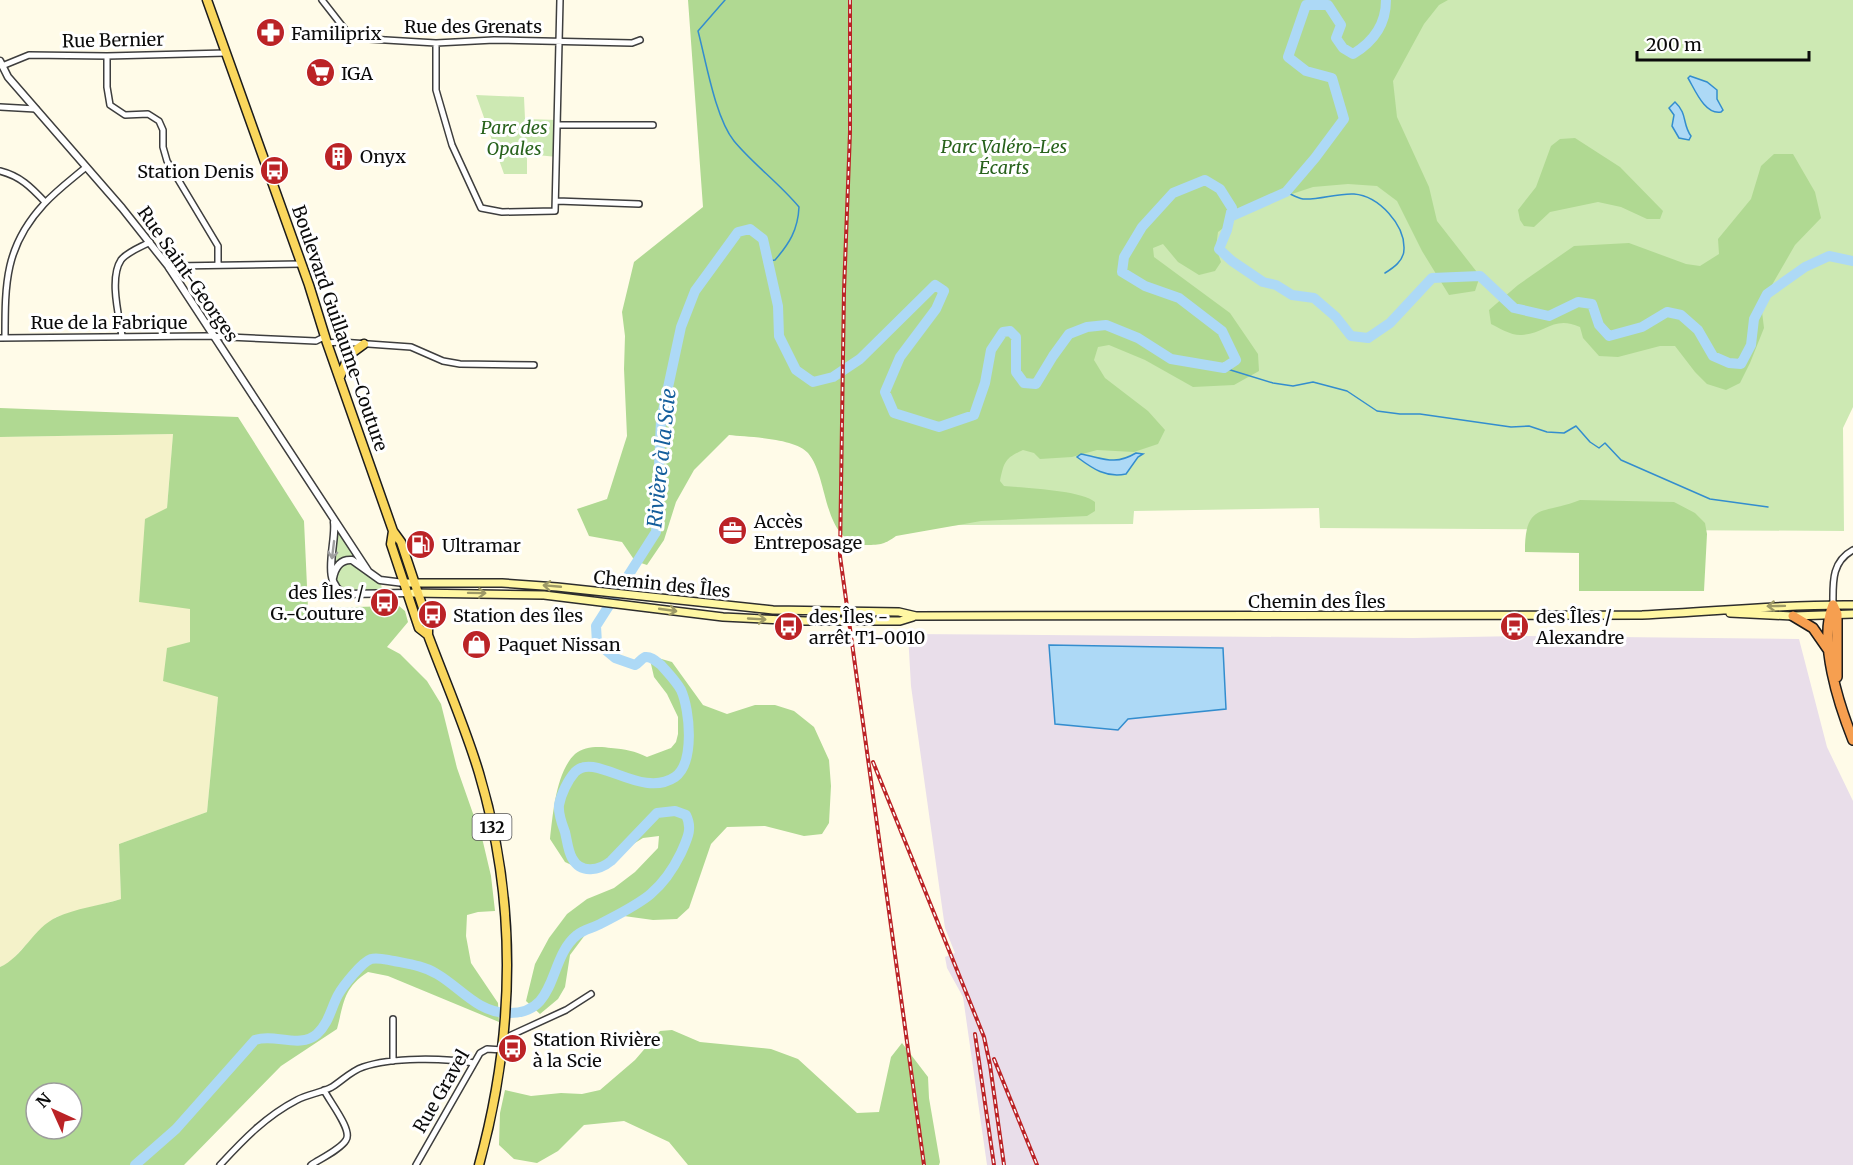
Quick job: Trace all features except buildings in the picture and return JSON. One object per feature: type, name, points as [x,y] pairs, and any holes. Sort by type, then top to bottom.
[{"type":"highway","points":[[1833,611],[1829,652],[1842,711],[1853,740]]},
{"type":"highway","points":[[1833,611],[1836,683]]},
{"type":"highway","points":[[1793,616],[1814,628],[1829,652]]},
{"type":"main road","name":"Boulevard Guillaume-Couture","points":[[207,0],[302,264],[326,340],[393,531],[402,542],[428,623],[428,635],[479,773],[493,834],[508,932],[508,997],[505,1038],[491,1120],[479,1165]]},
{"type":"main road","points":[[340,378],[349,355],[364,344]]},
{"type":"main road","name":"Boulevard Guillaume-Couture","points":[[393,531],[392,544],[419,628],[428,635]]},
{"type":"main road","name":"Chemin des Îles","points":[[404,583],[502,583],[773,610],[899,612],[916,616],[1535,616],[1719,612],[1793,616],[1833,611],[1853,605]]},
{"type":"main road","name":"Chemin des Îles","points":[[408,593],[544,595],[723,617],[805,621],[900,621],[916,616]]},
{"type":"main road","name":"Chemin des Îles","points":[[1719,612],[1754,607],[1853,614]]},
{"type":"street","name":"Rue des Grenats","points":[[322,0],[347,32],[369,39],[436,43],[495,40],[632,43],[640,40]]},
{"type":"street","points":[[436,43],[436,90],[452,145],[481,208],[502,212],[555,211],[560,0]]},
{"type":"street","name":"Rue Bernier","points":[[1,64],[29,55],[226,53]]},
{"type":"street","points":[[107,56],[107,87],[110,105],[125,116],[148,114],[159,121],[163,130],[166,161],[218,246],[218,265]]},
{"type":"street","name":"Rue Saint-Georges","points":[[1,64],[8,77],[150,242],[169,268],[368,571]]},
{"type":"street","points":[[0,107],[36,109]]},
{"type":"street","points":[[557,125],[653,125]]},
{"type":"street","points":[[2,338],[5,292],[17,240],[45,202],[86,167]]},
{"type":"street","points":[[0,171],[12,174],[27,183],[45,202]]},
{"type":"street","points":[[557,201],[639,204]]},
{"type":"street","points":[[122,336],[116,275],[122,260],[150,242]]},
{"type":"street","points":[[169,268],[174,266],[302,264]]},
{"type":"street","name":"Rue de la Fabrique","points":[[2,338],[214,336],[326,340],[411,347],[443,361],[460,364],[534,365]]},
{"type":"street","points":[[333,518],[335,534],[331,570],[333,581],[341,592],[347,594],[408,593]]},
{"type":"street","points":[[1833,611],[1832,580],[1835,568],[1841,559],[1853,550]]},
{"type":"street","points":[[333,581],[336,568],[347,559],[385,582],[404,583]]},
{"type":"street","points":[[505,1038],[551,1017],[591,994]]},
{"type":"street","points":[[393,1019],[393,1061]]},
{"type":"street","name":"Rue Gravel","points":[[416,1165],[483,1050],[503,1050]]},
{"type":"street","points":[[220,1165],[251,1131],[299,1099],[324,1090],[362,1067],[393,1061],[443,1059],[474,1063]]},
{"type":"street","points":[[311,1165],[344,1143],[348,1136],[346,1127],[324,1090]]},
{"type":"shaded area","points":[[173,434],[167,508],[190,609],[190,642],[218,697],[207,812],[119,844],[121,899],[56,917],[38,932],[9,963],[0,967],[0,437]]},
{"type":"shaded area","points":[[908,634],[1799,639],[1827,747],[1853,801],[1853,1165],[987,1165],[963,997],[947,968],[945,957],[955,953],[945,928],[911,686]]},
{"type":"green space","name":"Parc Valéro-Les Écarts","points":[[688,0],[1448,0],[1439,5],[1424,24],[1393,81],[1397,117],[1429,187],[1437,221],[1480,276],[1475,291],[1449,295],[1422,251],[1397,201],[1377,186],[1348,184],[1313,187],[1280,198],[1234,220],[1218,232],[1216,247],[1221,262],[1215,271],[1199,275],[1178,262],[1163,244],[1153,248],[1154,257],[1230,313],[1258,354],[1259,371],[1234,385],[1193,387],[1145,360],[1109,345],[1098,347],[1094,360],[1105,378],[1148,411],[1165,430],[1158,444],[1134,452],[1097,450],[1072,457],[1040,459],[1034,453],[1023,450],[1006,461],[1000,481],[1004,486],[1052,490],[1088,498],[1095,502],[1095,511],[1087,516],[981,521],[896,536],[882,544],[866,545],[851,542],[834,522],[815,464],[808,453],[802,448],[782,441],[729,435],[694,470],[676,502],[664,540],[647,565],[635,561],[622,542],[589,536],[577,509],[607,499],[627,436],[625,336],[622,312],[634,262],[703,207]]},
{"type":"green space","name":"Parc Valéro-Les Écarts","points":[[850,0],[1853,0],[1853,407],[1843,428],[1844,531],[1320,528],[1319,508],[1134,511],[1133,524],[960,525],[839,531]]},
{"type":"green space","name":"Parc des Opales","points":[[476,95],[524,97],[525,119],[557,120],[557,157],[527,154],[527,174],[504,174]]},
{"type":"green space","points":[[1575,138],[1620,167],[1663,211],[1660,219],[1647,219],[1621,207],[1598,202],[1550,212],[1534,227],[1524,226],[1518,210],[1536,187],[1551,146],[1560,139]]},
{"type":"green space","points":[[1774,154],[1793,154],[1815,192],[1821,218],[1795,245],[1761,304],[1764,328],[1740,383],[1726,390],[1707,384],[1675,346],[1660,346],[1618,357],[1599,356],[1583,338],[1580,327],[1571,324],[1557,324],[1530,334],[1518,335],[1491,324],[1489,310],[1518,285],[1574,246],[1629,243],[1686,264],[1700,266],[1719,254],[1718,239],[1751,199],[1761,166]]},
{"type":"green space","points":[[0,408],[238,417],[304,521],[308,608],[399,606],[405,611],[408,622],[387,647],[400,654],[427,681],[441,704],[457,768],[483,842],[491,876],[495,911],[467,915],[466,936],[471,963],[498,1003],[499,1022],[388,976],[368,972],[349,990],[337,1029],[281,1066],[184,1165],[0,1165],[0,967],[15,957],[41,928],[57,917],[121,899],[119,844],[207,812],[218,697],[163,681],[167,648],[190,642],[190,609],[139,602],[145,519],[167,508],[173,434],[0,437]]},
{"type":"green space","points":[[1580,500],[1674,502],[1695,513],[1705,523],[1707,534],[1704,591],[1579,591],[1579,553],[1525,552],[1528,524],[1533,517],[1539,512]]},
{"type":"green space","points":[[333,518],[360,561],[380,580],[383,593],[347,594],[333,581]]},
{"type":"green space","points":[[658,658],[672,662],[703,705],[727,714],[755,705],[775,705],[794,711],[814,727],[829,760],[831,786],[829,823],[822,834],[804,836],[765,826],[727,827],[711,844],[689,908],[677,919],[653,920],[624,916],[604,917],[594,923],[570,955],[565,987],[558,999],[540,1014],[526,1001],[535,964],[549,938],[567,914],[587,899],[614,888],[635,872],[658,848],[659,836],[643,838],[605,865],[582,870],[565,862],[550,839],[560,782],[575,754],[587,748],[602,747],[630,751],[647,757],[671,748],[676,742],[678,717],[667,694],[654,677],[651,664]]},
{"type":"green space","points":[[672,1030],[700,1042],[771,1049],[798,1059],[857,1113],[879,1112],[891,1057],[902,1043],[928,1077],[939,1165],[688,1165],[669,1142],[624,1121],[584,1125],[558,1151],[537,1163],[514,1159],[499,1145],[500,1113],[505,1090],[531,1096],[561,1093],[582,1094],[600,1090],[635,1060],[660,1031]]},
{"type":"water","points":[[1690,76],[1707,82],[1717,90],[1717,99],[1723,110],[1721,112],[1715,112],[1705,106],[1688,78]]},
{"type":"water","points":[[1675,102],[1679,106],[1691,136],[1689,140],[1679,138],[1672,126],[1674,115],[1669,108]]},
{"type":"water","points":[[1136,453],[1143,454],[1138,457],[1126,474],[1119,475],[1100,472],[1077,457],[1081,454],[1115,460]]},
{"type":"water","points":[[1049,645],[1223,648],[1226,709],[1128,719],[1118,730],[1055,724]]},
{"type":"waterway","points":[[725,0],[698,31],[721,118],[734,141],[799,207],[795,230],[775,260],[769,261]]},
{"type":"waterway","points":[[1230,217],[1286,192],[1344,119],[1332,78],[1306,71],[1288,57],[1306,5],[1328,5],[1341,25],[1336,38],[1343,48],[1353,54],[1367,44],[1377,32],[1384,17],[1386,0]]},
{"type":"waterway","name":"Rivière à la Scie","points":[[135,1165],[176,1129],[255,1040],[270,1038],[295,1041],[317,1034],[327,1020],[340,991],[367,961],[380,958],[422,967],[437,974],[478,1004],[496,1012],[524,1011],[536,1005],[544,996],[568,945],[577,935],[638,903],[666,878],[681,853],[688,834],[689,825],[686,815],[675,811],[657,813],[611,861],[602,867],[585,869],[572,858],[560,819],[559,805],[570,779],[575,772],[584,767],[594,767],[648,783],[662,783],[675,777],[686,760],[689,736],[687,710],[679,687],[661,665],[652,658],[645,657],[635,665],[615,658],[597,643],[596,626],[656,532],[661,420],[681,327],[695,291],[738,232],[750,229],[763,239],[778,306],[779,336],[796,370],[813,382],[833,377],[860,359],[935,285],[944,291],[936,309],[900,357],[885,392],[894,413],[939,427],[974,415],[985,383],[991,350],[1003,332],[1010,331],[1016,337],[1016,372],[1024,383],[1036,384],[1069,334],[1087,327],[1106,325],[1138,338],[1171,359],[1224,368],[1236,360],[1222,331],[1179,298],[1145,286],[1122,272],[1124,257],[1142,227],[1173,193],[1205,180],[1220,189],[1232,208],[1227,230],[1219,249],[1232,261],[1263,282],[1276,285],[1292,295],[1314,298],[1336,317],[1351,336],[1368,338],[1390,323],[1432,278],[1480,276],[1514,308],[1549,316],[1578,302],[1592,304],[1599,325],[1609,336],[1642,327],[1667,312],[1681,315],[1698,330],[1713,356],[1729,363],[1741,364],[1751,345],[1754,319],[1767,294],[1805,267],[1829,256],[1853,261]]},
{"type":"waterway","points":[[1286,192],[1303,199],[1354,194],[1363,196],[1381,206],[1389,213],[1400,231],[1404,249],[1400,261],[1385,273]]},
{"type":"waterway","points":[[1224,368],[1273,383],[1293,386],[1313,382],[1347,391],[1377,411],[1420,414],[1511,427],[1529,426],[1547,432],[1564,433],[1576,426],[1590,442],[1599,448],[1605,443],[1621,460],[1710,499],[1768,507]]},
{"type":"railway","points":[[850,0],[850,132],[844,291],[840,556],[924,1165]]},
{"type":"railway","points":[[873,762],[984,1037],[1004,1165]]},
{"type":"railway","points":[[975,1034],[994,1165]]},
{"type":"railway","points":[[994,1059],[1037,1165]]},
{"type":"place","name":"Familiprix","points":[[270,33]]},
{"type":"place","name":"IGA","points":[[320,73]]},
{"type":"place","name":"Onyx","points":[[339,156]]},
{"type":"place","name":"Station Denis","points":[[275,171]]},
{"type":"place","name":"Accès Entreposage","points":[[733,531]]},
{"type":"place","name":"Ultramar","points":[[421,545]]},
{"type":"place","name":"des Îles / G.-Couture","points":[[385,602]]},
{"type":"place","name":"Station des îles","points":[[432,615]]},
{"type":"place","name":"des Îles - arrêt T1-0010","points":[[788,626]]},
{"type":"place","name":"des Îles / Alexandre","points":[[1515,626]]},
{"type":"place","name":"Paquet Nissan","points":[[477,644]]},
{"type":"place","name":"Station Rivière à la Scie","points":[[512,1049]]}]
